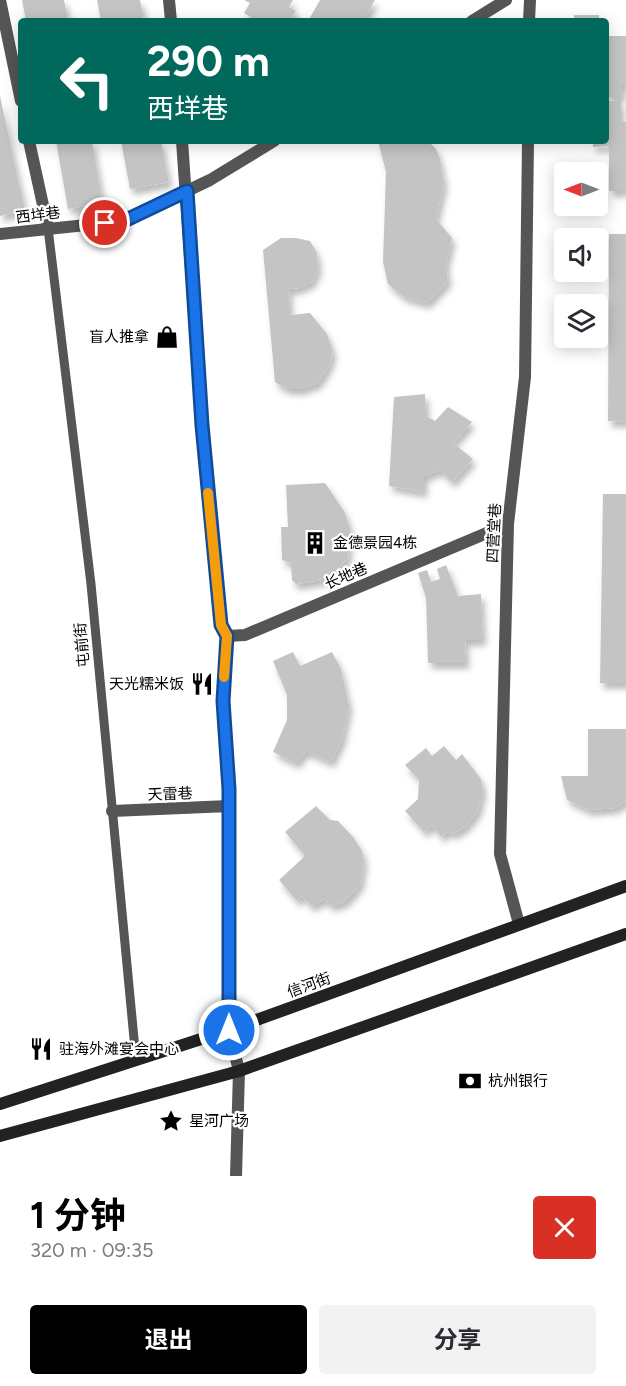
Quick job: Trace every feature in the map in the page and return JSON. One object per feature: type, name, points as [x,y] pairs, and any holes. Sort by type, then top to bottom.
[{"type":"main road","name":"信河街","points":[[0,1104],[229,1030],[626,886]]},
{"type":"main road","points":[[0,1136],[240,1071],[626,934]]},
{"type":"street","points":[[0,0],[18,87]]},
{"type":"street","points":[[169,0],[171,18]]},
{"type":"street","points":[[477,18],[506,0]]},
{"type":"street","points":[[530,0],[530,18]]},
{"type":"street","points":[[30,144],[48,228]]},
{"type":"street","points":[[182,144],[202,425],[221,625],[227,636],[223,701],[229,806],[229,1030],[240,1071],[236,1176]]},
{"type":"street","name":"西垟巷","points":[[0,234],[124,221],[210,180],[269,144]]},
{"type":"street","name":"四营堂巷","points":[[519,924],[500,854],[508,524],[525,377],[528,144]]},
{"type":"street","name":"长地巷","points":[[227,636],[245,635],[508,524]]},
{"type":"street","name":"天雷巷","points":[[112,811],[229,806]]},
{"type":"lane","name":"屯前街","points":[[48,228],[91,584],[136,1060]]},
{"type":"building","points":[[22,0],[64,0],[67,18],[25,18]]},
{"type":"building","points":[[97,0],[140,0],[143,18],[100,18]]},
{"type":"building","points":[[244,0],[293,0],[289,7],[296,11],[292,17],[294,18],[252,18],[244,13],[250,3]]},
{"type":"building","points":[[320,0],[375,0],[365,18],[310,18]]},
{"type":"building","points":[[574,15],[599,15],[599,18],[574,18]]},
{"type":"building","points":[[609,36],[626,36],[626,85],[622,85],[622,97],[609,97]]},
{"type":"building","points":[[0,96],[25,210],[0,216]]},
{"type":"building","points":[[621,100],[621,122],[626,122],[626,191],[609,191],[609,146],[593,147],[593,144],[609,144],[609,101]]},
{"type":"building","points":[[57,144],[93,144],[103,203],[68,209]]},
{"type":"building","points":[[122,144],[162,144],[169,182],[130,189]]},
{"type":"building","points":[[379,144],[431,144],[440,159],[444,183],[436,219],[452,238],[446,264],[448,281],[427,303],[404,297],[388,284],[383,262],[386,172]]},
{"type":"building","points":[[609,234],[626,234],[626,422],[608,421]]},
{"type":"building","points":[[281,238],[310,241],[317,253],[318,269],[312,282],[299,288],[289,289],[290,315],[310,313],[327,334],[333,351],[330,364],[318,383],[301,389],[287,389],[275,382],[263,250]]},
{"type":"building","points":[[425,394],[426,416],[435,421],[448,407],[472,422],[453,443],[473,459],[452,482],[440,470],[424,476],[424,492],[389,486],[394,397]]},
{"type":"building","name":"金德景园4栋","points":[[325,483],[344,511],[350,528],[348,558],[328,579],[296,584],[292,580],[291,563],[282,560],[281,527],[288,527],[286,485]]},
{"type":"building","points":[[603,494],[626,494],[626,683],[600,683]]},
{"type":"building","points":[[446,565],[458,596],[481,594],[483,640],[465,640],[466,663],[428,663],[426,598],[418,573],[427,570],[431,582],[440,579],[437,569]]},
{"type":"building","points":[[293,652],[300,666],[332,652],[341,669],[349,706],[342,740],[331,762],[306,751],[296,763],[273,752],[287,720],[287,695],[273,661]]},
{"type":"building","points":[[588,729],[626,729],[626,801],[615,808],[589,810],[567,800],[561,776],[588,776]]},
{"type":"building","points":[[444,746],[456,760],[462,754],[481,779],[483,790],[478,811],[466,826],[453,834],[448,831],[441,837],[432,825],[424,832],[405,811],[418,799],[419,780],[405,765],[426,748],[432,756]]},
{"type":"building","points":[[316,806],[330,820],[338,821],[354,838],[362,851],[364,861],[361,882],[355,891],[344,902],[331,906],[324,899],[312,906],[301,896],[297,901],[279,880],[305,856],[285,832]]},
{"type":"slow traffic","points":[[208,493],[221,625],[227,636],[224,677]]},
{"type":"place","name":"盲人推拿","points":[[167,337]]},
{"type":"place","name":"金德景园4栋","points":[[315,543]]},
{"type":"place","name":"天光糯米饭","points":[[202,684]]},
{"type":"place","name":"驻海外滩宴会中心","points":[[41,1049]]},
{"type":"place","name":"杭州银行","points":[[470,1081]]},
{"type":"place","name":"星河广场","points":[[171,1121]]},
{"type":"route","points":[[105,223],[124,221],[187,191],[202,425],[221,625],[227,636],[223,701],[229,789],[229,1030]]}]
